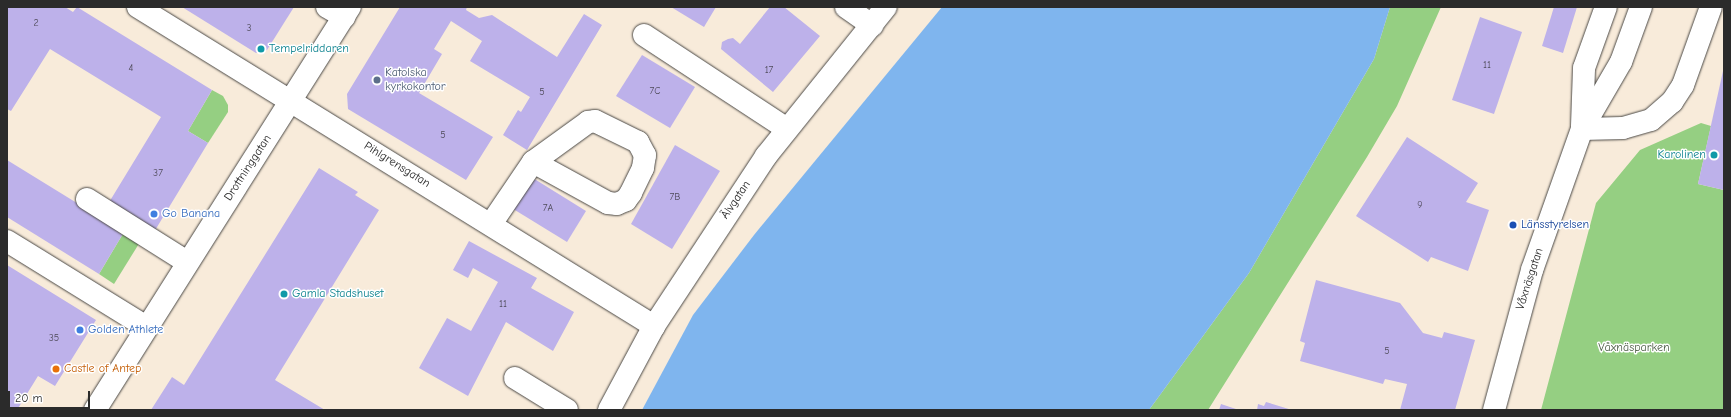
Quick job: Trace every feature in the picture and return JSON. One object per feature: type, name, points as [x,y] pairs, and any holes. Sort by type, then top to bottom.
[{"type":"street","name":"Pihlgrensgatan","points":[[138,7],[161,13],[292,101],[654,326]]},
{"type":"street","points":[[846,7],[872,25]]},
{"type":"street","name":"Älvgatan","points":[[609,410],[654,326],[724,218],[787,129],[886,7]]},
{"type":"street","name":"Våxnäsgatan","points":[[1582,129],[1584,68],[1606,7]]},
{"type":"street","name":"Våxnäsgatan","points":[[1494,410],[1532,270],[1582,129],[1621,62],[1641,7]]},
{"type":"street","points":[[1582,129],[1623,128],[1645,122],[1672,102],[1682,85],[1711,7]]},
{"type":"street","name":"Drottninggatan","points":[[95,410],[187,262],[292,101],[340,10]]},
{"type":"street","points":[[644,35],[787,129]]},
{"type":"street","points":[[491,224],[533,162],[591,120],[638,142],[645,155],[643,168],[631,194],[626,200],[617,204],[608,203],[533,162]]},
{"type":"street","points":[[87,199],[187,262]]},
{"type":"street","points":[[7,242],[146,327]]},
{"type":"street","points":[[516,378],[567,410]]},
{"type":"green space","points":[[1390,7],[1441,7],[1397,106],[1367,157],[1208,410],[1149,410],[1249,273],[1374,59]]},
{"type":"green space","points":[[212,90],[223,96],[228,105],[228,112],[208,143],[188,131]]},
{"type":"green space","name":"Våxnäsparken","points":[[1701,123],[1711,126],[1698,184],[1724,190],[1724,410],[1541,410],[1596,203],[1640,150]]},
{"type":"green space","points":[[124,232],[140,242],[114,284],[99,274]]},
{"type":"water","points":[[942,7],[1390,7],[1374,59],[1249,273],[1149,410],[642,410],[693,315],[754,235]]},
{"type":"building","points":[[7,7],[65,7],[73,12],[77,7],[212,90],[188,131],[208,143],[154,232],[108,204],[161,117],[50,49],[11,111],[7,109]]},
{"type":"building","name":"Tempelriddaren","points":[[182,7],[294,7],[267,50],[256,53]]},
{"type":"building","points":[[400,7],[467,7],[466,10],[479,18],[492,15],[557,57],[584,14],[602,25],[527,150],[503,135],[518,110],[521,112],[530,97],[470,61],[482,41],[451,21],[434,49],[442,54],[419,93],[493,137],[466,180],[348,109],[347,94]]},
{"type":"building","points":[[671,7],[716,7],[704,27]]},
{"type":"building","points":[[770,7],[784,7],[820,36],[773,92],[721,49],[722,42],[728,39],[733,38],[740,44]]},
{"type":"building","points":[[1554,7],[1577,7],[1563,53],[1542,46]]},
{"type":"building","points":[[1480,17],[1522,32],[1494,114],[1452,100]]},
{"type":"building","points":[[642,55],[695,87],[670,128],[616,96]]},
{"type":"building","name":"Karolinen","points":[[1724,71],[1724,190],[1698,184]]},
{"type":"building","points":[[1407,137],[1478,183],[1466,202],[1489,210],[1468,271],[1431,257],[1428,262],[1356,216]]},
{"type":"building","points":[[675,145],[720,171],[672,249],[631,224]]},
{"type":"building","points":[[7,160],[124,232],[99,274],[7,217]]},
{"type":"building","name":"Gamla Stadshuset","points":[[319,168],[358,192],[355,195],[379,210],[275,380],[325,410],[151,410],[172,377],[184,385]]},
{"type":"building","points":[[528,175],[586,211],[567,242],[510,207]]},
{"type":"building","points":[[469,241],[537,278],[531,288],[574,312],[553,351],[506,322],[468,396],[419,368],[447,318],[471,331],[498,282],[473,268],[468,278],[453,270]]},
{"type":"building","points":[[7,265],[96,320],[55,386],[38,376],[17,410],[7,410]]},
{"type":"building","points":[[1316,280],[1400,303],[1423,333],[1442,338],[1444,332],[1475,340],[1455,410],[1400,410],[1407,384],[1385,379],[1383,384],[1300,361],[1305,343],[1300,341]]},
{"type":"building","points":[[1266,402],[1292,410],[1257,410],[1258,404],[1264,406]]},
{"type":"building","points":[[1221,404],[1239,410],[1219,410]]},
{"type":"place","name":"Tempelriddaren","points":[[261,49]]},
{"type":"place","name":"Katolska kyrkokontor","points":[[377,80]]},
{"type":"place","name":"Karolinen","points":[[1714,155]]},
{"type":"place","name":"Go Banana","points":[[154,214]]},
{"type":"place","name":"Länsstyrelsen","points":[[1513,225]]},
{"type":"place","name":"Gamla Stadshuset","points":[[284,294]]},
{"type":"place","name":"Golden Athlete","points":[[80,330]]},
{"type":"place","name":"Castle of Antep","points":[[56,369]]}]
